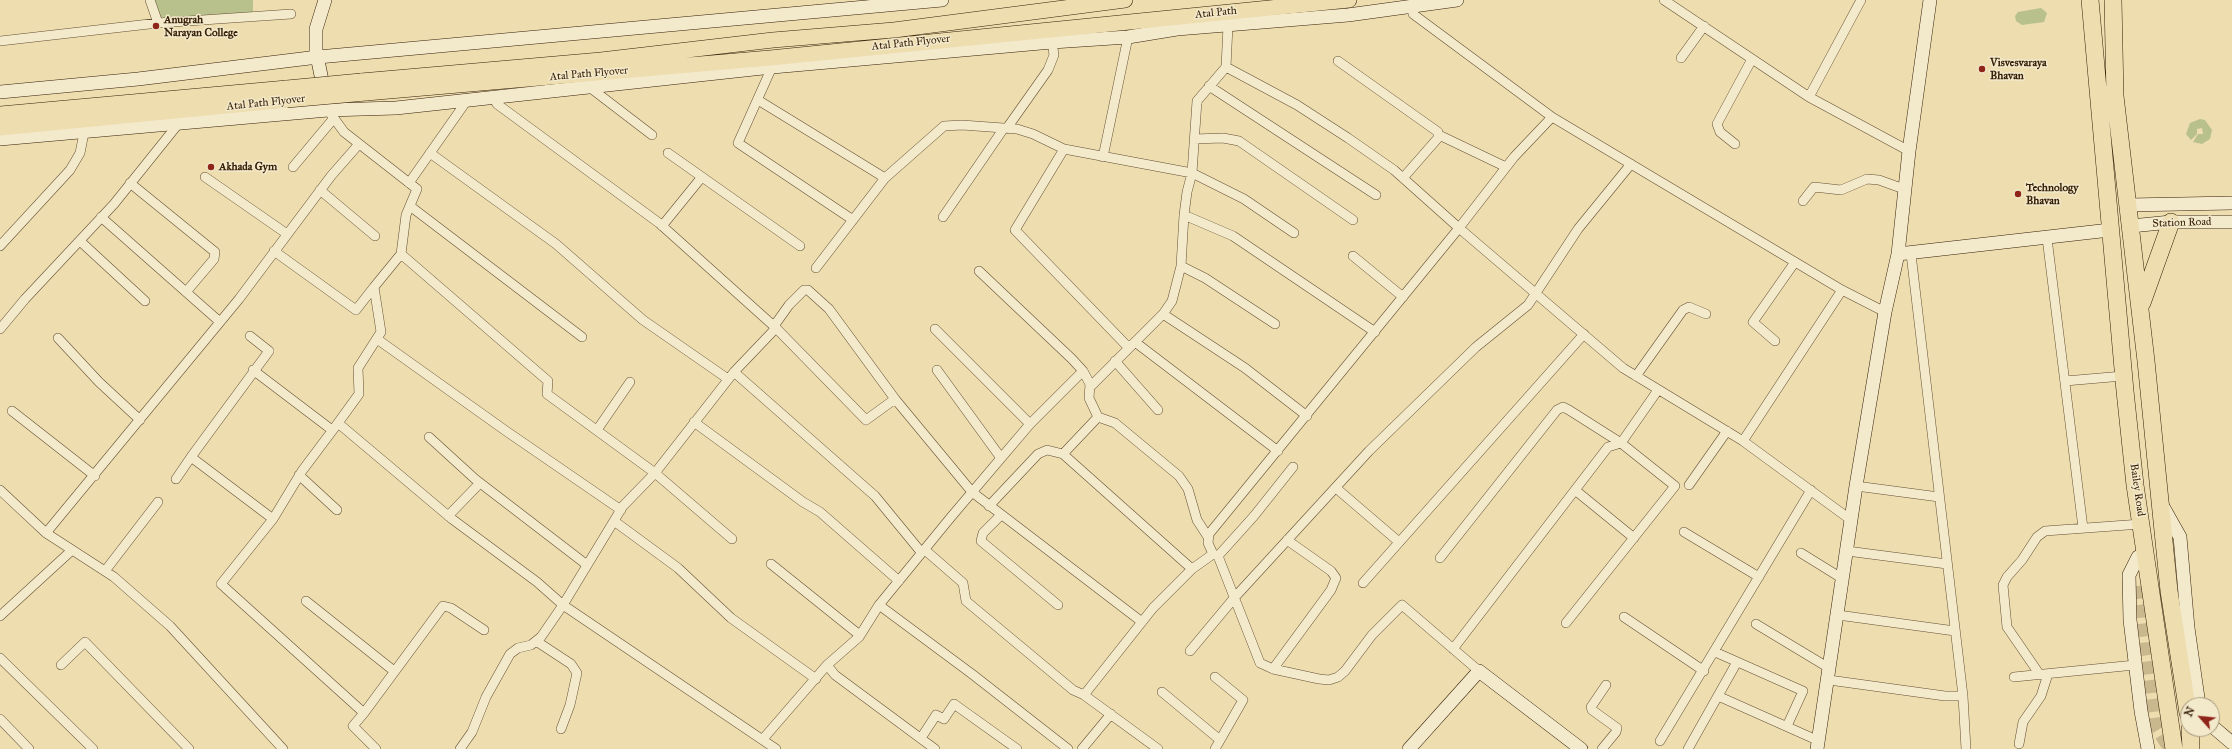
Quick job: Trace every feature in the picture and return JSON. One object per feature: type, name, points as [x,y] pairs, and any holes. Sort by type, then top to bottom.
[{"type":"highway","name":"Bailey Road","points":[[2090,0],[2124,384],[2141,524],[2142,551],[2174,749]]},
{"type":"highway","name":"Bailey Road","points":[[2113,0],[2115,96],[2129,205],[2146,361],[2161,503],[2168,591],[2185,697]]},
{"type":"highway","points":[[2140,308],[2171,222]]},
{"type":"highway","points":[[2124,384],[2129,396],[2130,406],[2134,410],[2142,408],[2144,405],[2141,382],[2146,361]]},
{"type":"highway","points":[[2190,737],[2191,749]]},
{"type":"main road","name":"Atal Path Flyover","points":[[364,87],[774,40],[894,30],[1125,0]]},
{"type":"main road","name":"Atal Path","points":[[1177,23],[1349,0]]},
{"type":"main road","name":"Atal Path Flyover","points":[[0,114],[770,58],[1177,23]]},
{"type":"main road","name":"Atal Path Flyover","points":[[0,128],[287,94]]},
{"type":"street","points":[[150,0],[158,23]]},
{"type":"street","points":[[274,251],[356,310],[401,254],[406,215],[417,189],[344,132],[330,114],[316,51],[316,29],[325,0]]},
{"type":"street","points":[[0,92],[138,79],[318,57],[942,0]]},
{"type":"street","points":[[0,139],[84,133],[180,123],[330,114],[396,108],[587,86],[772,68],[1052,42],[1128,37],[1177,23],[1228,26],[1348,15],[1457,0]]},
{"type":"street","points":[[1664,0],[1809,97],[1909,151]]},
{"type":"street","points":[[1809,97],[1861,0]]},
{"type":"street","points":[[1930,0],[1904,189],[1904,254],[1939,497],[1963,696],[1966,749]]},
{"type":"street","points":[[1412,6],[1412,14],[1552,117],[1842,290],[1885,312]]},
{"type":"street","points":[[0,41],[158,23],[291,14]]},
{"type":"street","points":[[763,740],[816,679],[831,670],[859,637],[883,608],[899,581],[927,553],[1001,458],[1030,424],[1087,380],[1115,361],[1127,342],[1163,314],[1172,301],[1181,266],[1184,215],[1192,173],[1197,101],[1226,67],[1228,26]]},
{"type":"street","points":[[1681,58],[1704,26]]},
{"type":"street","points":[[1103,157],[1128,37]]},
{"type":"street","points":[[943,217],[1048,70],[1054,55],[1052,42]]},
{"type":"street","points":[[1735,144],[1720,132],[1717,124],[1752,59]]},
{"type":"street","points":[[1338,61],[1436,130],[1439,136],[1506,168]]},
{"type":"street","points":[[1226,67],[1297,105],[1403,178],[1623,368],[1743,441],[1851,520]]},
{"type":"street","points":[[772,68],[739,138],[739,145],[853,220]]},
{"type":"street","points":[[587,86],[652,135]]},
{"type":"street","points":[[1209,86],[1376,195]]},
{"type":"street","points":[[493,96],[497,104],[662,226],[772,325],[866,420],[895,399]]},
{"type":"street","points":[[409,183],[468,99]]},
{"type":"street","points":[[758,100],[885,178]]},
{"type":"street","points":[[293,167],[330,114]]},
{"type":"street","points":[[1208,537],[1460,228],[1506,168],[1552,117]]},
{"type":"street","points":[[0,329],[102,217],[180,123]]},
{"type":"street","points":[[816,268],[885,178],[944,126],[1006,128],[1033,134],[1064,149],[1192,173],[1244,199],[1294,233]]},
{"type":"street","points":[[0,246],[70,170],[80,153],[84,133]]},
{"type":"street","points":[[1403,178],[1439,136]]},
{"type":"street","points":[[1194,139],[1223,138],[1238,141],[1353,220]]},
{"type":"street","points":[[46,533],[95,476],[220,322],[320,190],[359,144]]},
{"type":"street","points":[[1064,149],[1015,230],[1127,342],[1278,451]]},
{"type":"street","points":[[430,153],[556,244],[643,320],[731,376],[875,496],[927,553],[963,583],[966,601],[1073,690],[1084,695],[1158,749]]},
{"type":"street","points":[[668,153],[701,178],[800,246]]},
{"type":"street","points":[[1190,651],[1235,597],[1369,451],[1476,347],[1528,305],[1578,229],[1631,164]]},
{"type":"street","points":[[205,177],[287,234]]},
{"type":"street","points":[[662,226],[701,178]]},
{"type":"street","points":[[1803,201],[1814,187],[1841,190],[1867,179],[1879,180],[1904,189]]},
{"type":"street","points":[[130,184],[215,252],[214,259],[186,292]]},
{"type":"street","points":[[320,190],[375,236]]},
{"type":"street","points":[[2129,205],[2232,203]]},
{"type":"street","points":[[410,206],[582,337]]},
{"type":"street","points":[[1184,215],[1233,236],[1375,332]]},
{"type":"street","points":[[102,217],[220,322]]},
{"type":"street","name":"Station Road","points":[[2131,226],[2171,222],[2232,222]]},
{"type":"street","points":[[1904,254],[2110,230]]},
{"type":"street","points":[[2047,238],[2083,528]]},
{"type":"street","points":[[80,240],[145,302]]},
{"type":"street","points":[[401,254],[548,380],[547,394],[655,473],[732,539]]},
{"type":"street","points":[[1718,696],[1787,726],[1818,745],[1856,486],[1885,312],[1904,254]]},
{"type":"street","points":[[1353,256],[1403,298]]},
{"type":"street","points":[[1775,341],[1753,322],[1795,262]]},
{"type":"street","points":[[1181,266],[1205,278],[1275,324]]},
{"type":"street","points":[[979,271],[1087,380],[1089,398],[1098,416],[1112,421],[1180,476],[1188,489],[1197,520],[1208,537],[1208,543],[1216,555],[1235,597],[1260,663],[1273,669],[1319,679],[1329,680],[1338,677],[1346,671],[1372,635],[1402,605],[1479,671],[1581,749]]},
{"type":"street","points":[[364,713],[221,584],[274,519],[299,475],[359,394],[358,368],[381,332],[374,287]]},
{"type":"street","points":[[460,749],[472,732],[486,697],[507,658],[518,648],[531,645],[548,630],[621,510],[655,473],[772,325],[804,290],[808,290],[829,309],[895,399],[974,494],[1142,622]]},
{"type":"street","points":[[1743,441],[1842,290]]},
{"type":"street","points":[[1636,376],[1683,310],[1689,307],[1706,314]]},
{"type":"street","points":[[1163,314],[1245,368],[1307,416]]},
{"type":"street","points":[[935,328],[1030,424]]},
{"type":"street","points":[[1363,583],[1584,334]]},
{"type":"street","points":[[176,479],[253,370],[269,351],[250,336]]},
{"type":"street","points":[[58,338],[99,382],[140,420]]},
{"type":"street","points":[[377,338],[506,431],[621,510]]},
{"type":"street","points":[[1115,361],[1158,410]]},
{"type":"street","points":[[253,370],[335,427],[448,516],[537,582],[563,605],[776,749]]},
{"type":"street","points":[[937,370],[1001,458]]},
{"type":"street","points":[[2065,381],[2124,384]]},
{"type":"street","points":[[597,430],[630,382]]},
{"type":"street","points":[[1453,649],[1608,447],[1621,443],[1658,390]]},
{"type":"street","points":[[1440,558],[1557,410],[1563,407],[1569,410],[1621,443],[1675,486],[1566,623]]},
{"type":"street","points":[[12,411],[95,476]]},
{"type":"street","points":[[1063,454],[1098,416]]},
{"type":"street","points":[[694,422],[803,502],[820,512],[899,581]]},
{"type":"street","points":[[1689,485],[1727,431]]},
{"type":"street","points":[[428,437],[480,483],[588,564]]},
{"type":"street","points":[[987,505],[1038,454],[1047,450],[1063,454],[1192,569]]},
{"type":"street","points":[[192,457],[274,519]]},
{"type":"street","points":[[1084,695],[1142,622],[1192,569],[1216,555],[1254,516],[1293,467]]},
{"type":"street","points":[[299,475],[337,510]]},
{"type":"street","points":[[448,516],[480,483]]},
{"type":"street","points":[[1856,486],[1939,497]]},
{"type":"street","points":[[1336,488],[1399,542]]},
{"type":"street","points":[[0,490],[46,533],[71,551],[105,571],[170,626],[283,749]]},
{"type":"street","points":[[1575,490],[1634,538]]},
{"type":"street","points":[[1660,741],[1704,671],[1811,490]]},
{"type":"street","points":[[105,571],[158,502]]},
{"type":"street","points":[[2161,503],[2180,537],[2188,628],[2198,697]]},
{"type":"street","points":[[1001,514],[983,533],[981,541],[1058,605]]},
{"type":"street","points":[[614,521],[678,568],[731,618],[816,679]]},
{"type":"street","points":[[2019,744],[2023,722],[2041,696],[2044,675],[2007,627],[2004,582],[2040,533],[2052,530],[2141,524]]},
{"type":"street","points":[[1684,532],[1760,577]]},
{"type":"street","points":[[1273,669],[1331,590],[1336,578],[1331,571],[1287,540]]},
{"type":"street","points":[[1,613],[71,551]]},
{"type":"street","points":[[1847,551],[1947,564]]},
{"type":"street","points":[[2137,586],[2142,551]]},
{"type":"street","points":[[2142,551],[2129,575],[2130,620],[2141,711],[2148,749]]},
{"type":"street","points":[[1802,553],[1843,579]]},
{"type":"street","points":[[771,564],[858,633],[859,637]]},
{"type":"street","points":[[306,601],[394,671]]},
{"type":"street","points":[[376,749],[353,726],[443,606],[451,608],[484,630]]},
{"type":"street","points":[[883,608],[972,674],[1068,749]]},
{"type":"street","points":[[1838,615],[1955,632]]},
{"type":"street","points":[[1624,617],[1704,671]]},
{"type":"street","points":[[1756,624],[1829,674],[1945,696],[1963,696]]},
{"type":"street","points":[[536,641],[571,664],[577,673],[570,705],[561,730]]},
{"type":"street","points":[[61,665],[85,642],[189,749]]},
{"type":"street","points":[[1715,652],[1803,691],[1787,726]]},
{"type":"street","points":[[0,658],[93,749]]},
{"type":"street","points":[[1688,749],[1737,662]]},
{"type":"street","points":[[2014,677],[2136,665]]},
{"type":"street","points":[[831,670],[935,749]]},
{"type":"street","points":[[1409,749],[1479,671]]},
{"type":"street","points":[[1215,676],[1244,700],[1215,749]]},
{"type":"street","points":[[1602,749],[1618,728],[1592,710],[1591,707],[1606,685]]},
{"type":"street","points":[[1162,692],[1220,740]]},
{"type":"street","points":[[921,738],[936,715],[944,719],[954,704],[1017,749]]},
{"type":"street","points":[[1082,749],[1111,714]]},
{"type":"street","points":[[0,719],[29,749]]},
{"type":"street","points":[[2220,733],[2232,743]]},
{"type":"green space","points":[[154,0],[253,0],[253,10],[252,14],[167,19],[159,16]]},
{"type":"green space","points":[[2041,8],[2047,13],[2044,22],[2022,25],[2016,21],[2015,16],[2018,12]]},
{"type":"green space","points":[[2200,119],[2205,120],[2212,130],[2210,139],[2202,144],[2193,142],[2198,134],[2203,134],[2202,128],[2197,129],[2197,134],[2191,140],[2186,134],[2190,123]]},
{"type":"tunnel","points":[[2137,586],[2155,725],[2166,743],[2174,749]]},
{"type":"place","name":"Anugrah Narayan College","points":[[156,26]]},
{"type":"place","name":"Visvesvaraya Bhavan","points":[[1982,69]]},
{"type":"place","name":"Akhada Gym","points":[[211,167]]},
{"type":"place","name":"Technology Bhavan","points":[[2018,194]]}]
